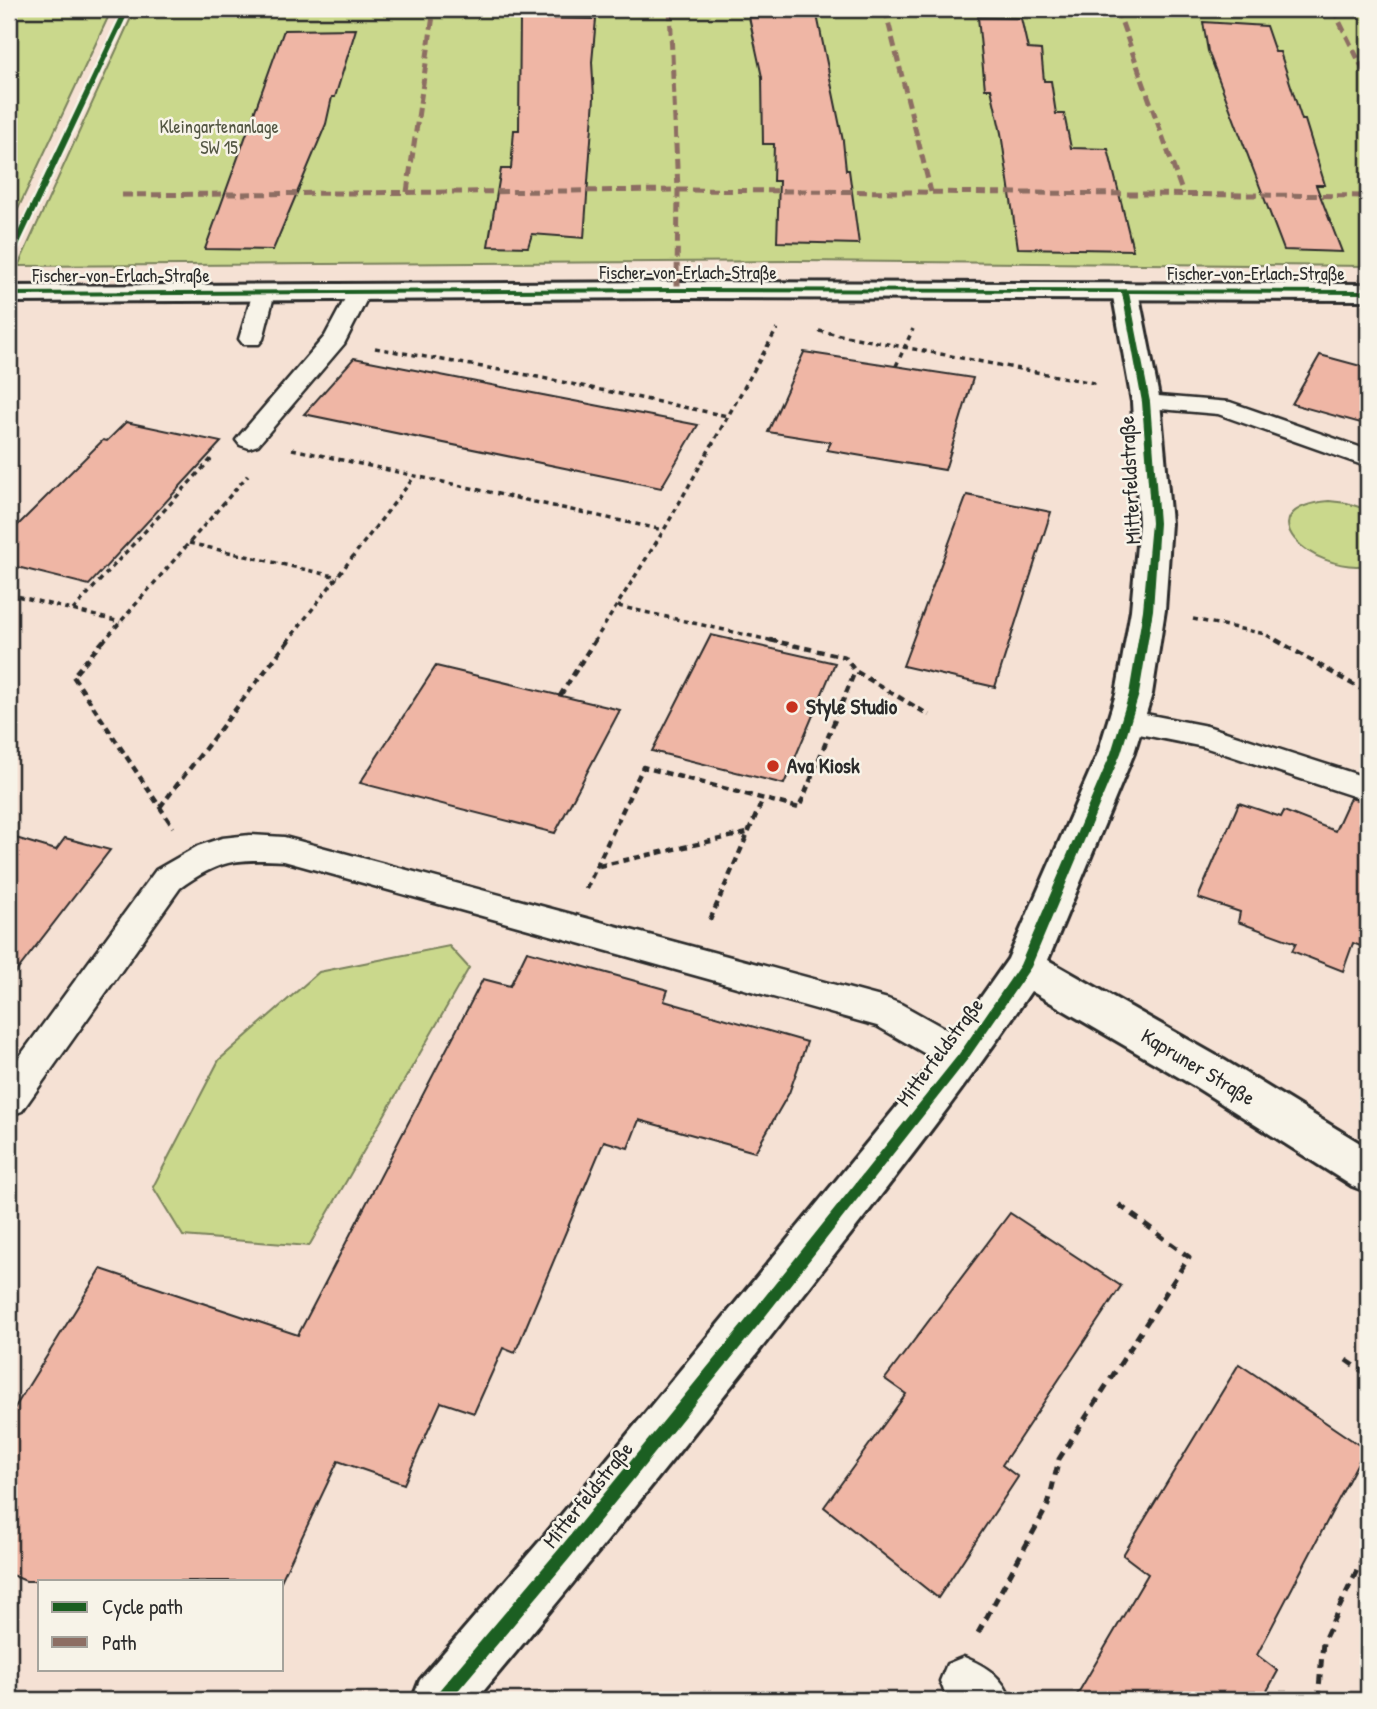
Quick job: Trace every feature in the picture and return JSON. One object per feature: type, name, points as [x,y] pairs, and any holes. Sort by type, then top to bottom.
[{"type":"street","name":"Fischer-von-Erlach-Straße","points":[[9,294],[787,290],[1368,292]]},
{"type":"street","name":"Mitterfeldstraße","points":[[440,1700],[564,1555],[708,1378],[963,1057],[1025,967],[1116,753],[1134,694],[1148,610],[1155,523],[1146,402],[1125,291]]},
{"type":"street","name":"Kapruner Straße","points":[[1025,967],[1209,1073],[1368,1172]]},
{"type":"lane","points":[[251,339],[264,292]]},
{"type":"lane","points":[[250,440],[336,339],[359,293]]},
{"type":"lane","points":[[1146,402],[1221,407],[1368,460]]},
{"type":"lane","points":[[1125,721],[1207,737],[1367,790]]},
{"type":"lane","points":[[9,1100],[168,879],[194,859],[240,846],[284,849],[888,1014],[963,1057]]},
{"type":"path","points":[[560,696],[664,530],[780,324],[787,290]]},
{"type":"path","points":[[780,324],[1100,384]]},
{"type":"path","points":[[896,366],[913,328]]},
{"type":"path","points":[[373,348],[528,375],[728,416]]},
{"type":"path","points":[[287,448],[664,530]]},
{"type":"path","points":[[73,610],[220,449]]},
{"type":"path","points":[[194,859],[73,676],[249,474]]},
{"type":"path","points":[[160,807],[415,476]]},
{"type":"path","points":[[189,543],[338,577]]},
{"type":"path","points":[[9,594],[120,622]]},
{"type":"path","points":[[618,606],[845,657],[855,671],[929,715]]},
{"type":"path","points":[[1148,610],[1265,634],[1368,692]]},
{"type":"path","points":[[567,925],[598,866],[643,767],[799,808],[855,671]]},
{"type":"path","points":[[694,959],[763,799]]},
{"type":"path","points":[[598,866],[748,833]]},
{"type":"path","points":[[975,1690],[975,1637],[1048,1505],[1059,1460],[1189,1257],[1114,1201]]},
{"type":"path","points":[[1346,1360],[1368,1375]]},
{"type":"path","points":[[1318,1700],[1323,1642],[1368,1547]]},
{"type":"green space","points":[[9,9],[112,9],[9,228]]},
{"type":"green space","name":"Kleingartenanlage SW 15","points":[[135,9],[1368,9],[1368,266],[796,261],[18,266]]},
{"type":"green space","points":[[1329,501],[1368,510],[1368,565],[1346,565],[1326,560],[1308,551],[1295,539],[1289,527],[1291,516],[1304,506]]},
{"type":"green space","points":[[449,946],[469,968],[309,1246],[183,1236],[153,1187],[219,1060],[319,972]]},
{"type":"building","points":[[817,15],[843,141],[846,170],[849,170],[859,244],[777,242],[779,181],[773,181],[774,144],[763,144],[762,77],[749,17]]},
{"type":"building","points":[[978,17],[1021,18],[1028,49],[1041,50],[1044,81],[1051,81],[1056,114],[1064,114],[1071,148],[1108,149],[1133,250],[1018,248],[1001,133],[991,89],[985,89]]},
{"type":"building","points":[[520,18],[596,19],[592,62],[594,98],[584,238],[532,234],[528,247],[488,246],[501,169],[511,169],[514,130],[519,130]]},
{"type":"building","points":[[1203,22],[1266,26],[1275,52],[1280,52],[1302,120],[1305,120],[1325,185],[1316,185],[1342,252],[1284,250],[1208,51]]},
{"type":"building","points":[[356,29],[335,97],[332,97],[326,124],[273,250],[205,249],[284,30]]},
{"type":"building","points":[[804,352],[973,378],[945,470],[827,450],[831,442],[768,432]]},
{"type":"building","points":[[1320,355],[1368,368],[1368,425],[1292,404]]},
{"type":"building","points":[[354,358],[698,425],[661,488],[304,414]]},
{"type":"building","points":[[126,422],[221,442],[89,585],[9,565],[9,534],[103,440],[107,441]]},
{"type":"building","points":[[967,495],[1051,512],[995,687],[903,666]]},
{"type":"building","points":[[711,635],[835,663],[784,784],[652,751]]},
{"type":"building","points":[[436,666],[620,710],[555,833],[360,783]]},
{"type":"building","points":[[1350,798],[1368,803],[1368,949],[1353,943],[1343,971],[1292,951],[1296,943],[1238,922],[1240,912],[1198,898],[1239,803],[1281,817],[1284,811],[1335,831]]},
{"type":"building","points":[[9,836],[56,850],[65,838],[110,850],[9,981]]},
{"type":"building","points":[[527,951],[668,990],[664,1001],[807,1042],[789,1093],[755,1152],[639,1120],[628,1148],[604,1141],[515,1353],[503,1348],[474,1413],[441,1402],[404,1484],[338,1461],[281,1580],[26,1581],[9,1574],[9,1417],[101,1269],[298,1335],[483,979],[510,986]]},
{"type":"building","points":[[1010,1213],[1121,1286],[1002,1465],[1018,1477],[938,1598],[824,1507],[906,1394],[885,1379]]},
{"type":"building","points":[[1239,1364],[1365,1449],[1257,1655],[1278,1671],[1262,1700],[1074,1700],[1148,1574],[1123,1555]]},
{"type":"marked path","points":[[407,192],[434,9]]},
{"type":"marked path","points":[[670,9],[678,190],[677,290]]},
{"type":"marked path","points":[[885,9],[931,192]]},
{"type":"marked path","points":[[1117,9],[1183,194]]},
{"type":"marked path","points":[[1333,9],[1368,79]]},
{"type":"marked path","points":[[122,195],[678,190],[1368,196]]},
{"type":"cycle path","points":[[9,258],[127,9]]},
{"type":"cycle path","points":[[9,294],[677,290],[1368,292]]},
{"type":"cycle path","points":[[440,1700],[564,1554],[751,1324],[963,1057],[1025,967],[1116,753],[1134,694],[1148,610],[1155,523],[1146,402],[1125,291]]},
{"type":"place","name":"Style Studio","points":[[792,707]]},
{"type":"place","name":"Ava Kiosk","points":[[773,766]]}]
